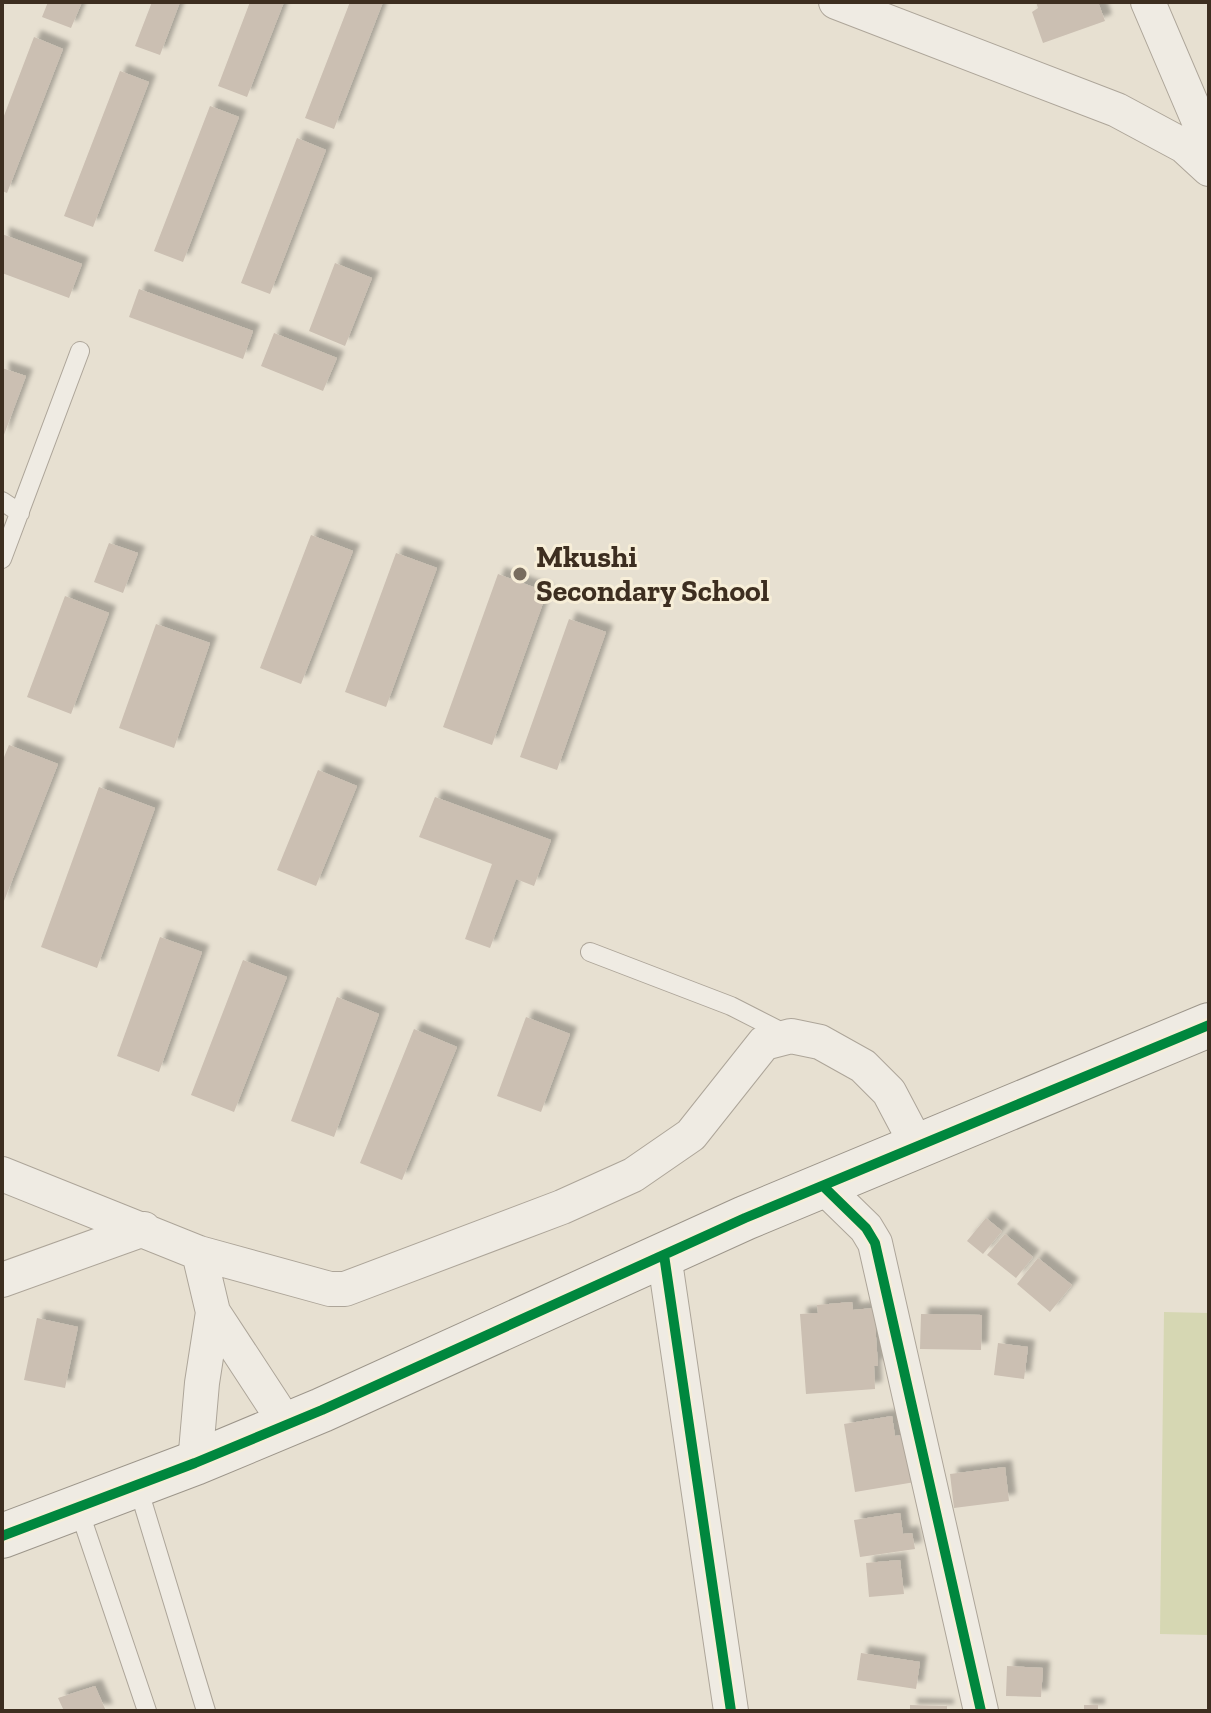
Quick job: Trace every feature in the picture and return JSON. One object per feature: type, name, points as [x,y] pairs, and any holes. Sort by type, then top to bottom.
[{"type":"street","points":[[836,2],[1117,110],[1184,146],[1209,169]]},
{"type":"street","points":[[1148,2],[1209,145]]},
{"type":"street","points":[[2,1536],[287,1425],[745,1218],[1209,1025]]},
{"type":"street","points":[[2,1174],[199,1253],[330,1289],[345,1289],[562,1207],[633,1175],[691,1135],[764,1043],[791,1036],[820,1042],[863,1066],[889,1092],[917,1145]]},
{"type":"street","points":[[824,1187],[866,1228],[875,1243],[981,1711]]},
{"type":"street","points":[[2,1280],[144,1229]]},
{"type":"street","points":[[199,1253],[213,1312],[287,1425]]},
{"type":"street","points":[[664,1255],[731,1711]]},
{"type":"street","points":[[195,1463],[202,1383],[213,1312]]},
{"type":"lane","points":[[2,559],[80,351]]},
{"type":"lane","points":[[2,501],[20,513]]},
{"type":"lane","points":[[590,952],[731,1006],[791,1036]]},
{"type":"lane","points":[[137,1484],[206,1711]]},
{"type":"lane","points":[[78,1507],[147,1711]]},
{"type":"green space","points":[[1164,1312],[1209,1313],[1209,1635],[1160,1634]]},
{"type":"building","points":[[48,2],[82,2],[71,28],[42,17]]},
{"type":"building","points":[[152,2],[180,2],[160,55],[135,46]]},
{"type":"building","points":[[250,2],[284,2],[247,97],[218,86]]},
{"type":"building","points":[[350,2],[383,2],[334,129],[305,118]]},
{"type":"building","points":[[1036,2],[1098,2],[1105,21],[1043,43],[1032,12],[1038,8]]},
{"type":"building","points":[[34,37],[63,49],[7,193],[2,191],[2,121]]},
{"type":"building","points":[[120,71],[149,82],[93,227],[64,216]]},
{"type":"building","points":[[210,106],[239,117],[183,262],[154,251]]},
{"type":"building","points":[[297,138],[326,150],[270,294],[241,283]]},
{"type":"building","points":[[2,234],[82,264],[69,298],[2,273]]},
{"type":"building","points":[[335,263],[372,278],[345,346],[309,331]]},
{"type":"building","points":[[139,289],[253,331],[243,359],[129,317]]},
{"type":"building","points":[[274,333],[337,358],[323,391],[261,366]]},
{"type":"building","points":[[2,368],[26,376],[2,440]]},
{"type":"building","points":[[311,535],[353,551],[301,684],[260,668]]},
{"type":"building","points":[[109,543],[138,553],[123,593],[94,582]]},
{"type":"building","points":[[396,553],[437,568],[386,707],[345,692]]},
{"type":"building","points":[[498,574],[547,592],[492,745],[443,727]]},
{"type":"building","points":[[65,596],[109,613],[71,714],[27,697]]},
{"type":"building","points":[[569,619],[606,632],[557,770],[520,757]]},
{"type":"building","points":[[156,624],[210,643],[174,748],[119,728]]},
{"type":"building","points":[[9,745],[58,764],[2,906],[2,762]]},
{"type":"building","points":[[318,770],[357,786],[316,886],[277,870]]},
{"type":"building","points":[[99,787],[155,808],[97,968],[41,947]]},
{"type":"building","points":[[435,797],[551,840],[534,886],[516,879],[490,948],[465,939],[492,864],[419,837]]},
{"type":"building","points":[[160,937],[202,952],[159,1072],[117,1056]]},
{"type":"building","points":[[243,960],[287,977],[234,1112],[191,1095]]},
{"type":"building","points":[[337,997],[379,1014],[334,1137],[291,1121]]},
{"type":"building","points":[[526,1017],[570,1034],[541,1112],[497,1096]]},
{"type":"building","points":[[414,1029],[457,1047],[402,1180],[360,1163]]},
{"type":"building","points":[[986,1218],[1002,1231],[983,1254],[967,1241]]},
{"type":"building","points":[[1005,1234],[1033,1257],[1016,1278],[987,1255]]},
{"type":"building","points":[[1038,1258],[1072,1285],[1050,1312],[1017,1284]]},
{"type":"building","points":[[852,1302],[853,1310],[874,1308],[878,1366],[874,1366],[875,1389],[806,1394],[800,1314],[818,1313],[817,1305]]},
{"type":"building","points":[[921,1314],[982,1315],[981,1350],[920,1349]]},
{"type":"building","points":[[37,1318],[78,1327],[65,1388],[24,1380]]},
{"type":"building","points":[[998,1343],[1028,1347],[1024,1379],[994,1375]]},
{"type":"building","points":[[892,1416],[895,1436],[919,1432],[927,1480],[855,1492],[844,1424]]},
{"type":"building","points":[[1005,1467],[1009,1501],[954,1508],[950,1474]]},
{"type":"building","points":[[900,1513],[903,1534],[912,1533],[915,1549],[860,1557],[854,1520]]},
{"type":"building","points":[[900,1560],[904,1594],[869,1597],[866,1563]]},
{"type":"building","points":[[861,1653],[920,1662],[916,1689],[857,1680]]},
{"type":"building","points":[[1007,1666],[1043,1668],[1041,1697],[1006,1696]]},
{"type":"building","points":[[95,1686],[106,1711],[64,1711],[58,1698]]},
{"type":"building","points":[[910,1705],[947,1706],[947,1711],[910,1711]]},
{"type":"building","points":[[1084,1705],[1098,1705],[1098,1711],[1084,1711]]},
{"type":"cycle path","points":[[2,1536],[195,1463],[322,1410],[745,1218],[1209,1025]]},
{"type":"cycle path","points":[[824,1187],[866,1228],[875,1243],[981,1711]]},
{"type":"cycle path","points":[[664,1255],[731,1711]]},
{"type":"place","name":"Mkushi Secondary School","points":[[520,574]]}]
